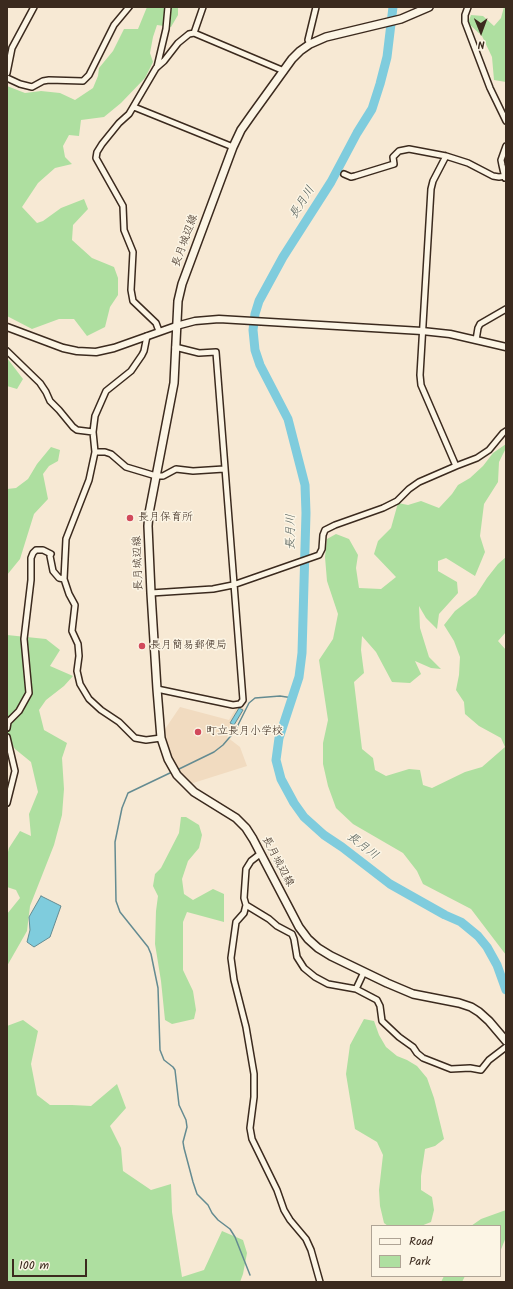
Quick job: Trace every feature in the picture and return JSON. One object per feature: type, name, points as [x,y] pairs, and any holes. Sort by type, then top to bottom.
[{"type":"main road","name":"長月城辺線","points":[[430,7],[402,19],[326,37],[310,44],[300,51],[292,59],[249,119],[233,147],[182,284],[178,301],[171,400],[149,513],[148,526],[157,689],[161,738],[168,759],[177,775],[194,792],[236,818],[246,828],[299,927],[308,939],[318,948],[331,956],[413,994],[459,1003],[471,1007],[484,1016],[506,1041]]},
{"type":"street","points":[[7,73],[12,48],[34,7]]},
{"type":"street","points":[[7,78],[20,84],[32,87],[44,81],[50,80],[61,79],[79,82],[83,81],[89,75],[114,25],[129,7]]},
{"type":"street","points":[[159,331],[156,323],[133,301],[131,290],[133,252],[124,230],[123,206],[96,158],[97,152],[102,144],[134,107],[156,68],[166,29],[168,7]]},
{"type":"street","points":[[194,33],[203,7]]},
{"type":"street","points":[[310,44],[308,40],[316,7]]},
{"type":"street","points":[[468,7],[465,15],[465,22],[490,88],[506,121]]},
{"type":"street","points":[[156,68],[164,61],[178,43],[189,34],[194,33],[284,71]]},
{"type":"street","points":[[134,107],[233,147]]},
{"type":"street","points":[[344,174],[351,177],[394,164],[393,157],[399,151],[409,149],[446,156],[468,163],[493,176],[505,178],[501,160],[506,146]]},
{"type":"street","points":[[446,156],[433,181],[431,189],[420,375],[421,385],[456,466]]},
{"type":"street","points":[[476,340],[480,324],[506,309]]},
{"type":"street","points":[[7,327],[64,348],[77,351],[96,352],[114,348],[176,326],[195,321],[220,319],[262,320],[422,331],[450,334],[506,347]]},
{"type":"street","points":[[147,336],[144,351],[131,371],[106,390],[95,416],[93,432],[94,452],[89,480],[66,539],[64,579],[69,594],[75,605],[72,631],[78,644],[80,656],[77,671],[80,684],[89,699],[101,710],[119,722],[135,738],[146,740],[161,738]]},
{"type":"street","points":[[157,689],[233,705],[240,704],[243,700],[216,352],[199,353],[175,347]]},
{"type":"street","points":[[7,351],[40,383],[50,401],[73,427],[77,430],[93,432]]},
{"type":"street","points":[[151,593],[212,589],[233,585],[319,555],[322,549],[325,530],[384,508],[397,501],[409,489],[419,482],[476,458],[489,450],[506,431]]},
{"type":"street","points":[[94,452],[105,452],[111,454],[126,467],[156,476],[163,476],[176,469],[193,471],[224,469]]},
{"type":"street","points":[[7,724],[19,711],[29,693],[24,640],[33,553],[36,550],[43,550],[51,554],[50,556],[53,571],[59,578],[64,579]]},
{"type":"street","points":[[7,737],[15,771],[7,803]]},
{"type":"street","points":[[260,854],[251,861],[246,869],[244,898],[246,905],[244,913],[236,922],[231,958],[234,980],[246,1027],[254,1074],[254,1097],[250,1128],[252,1139],[277,1190],[284,1210],[290,1220],[306,1239],[311,1250],[320,1282]]},
{"type":"street","points":[[246,905],[269,919],[277,926],[292,934],[297,956],[304,968],[315,977],[328,984],[356,989],[377,1000],[380,1006],[382,1021],[399,1037],[413,1047],[423,1058],[451,1070],[470,1068],[480,1070],[489,1060],[506,1047]]},
{"type":"street","points":[[356,989],[364,972]]},
{"type":"shaded area","points":[[238,705],[245,709],[227,737],[240,747],[247,766],[190,784],[172,758],[167,744],[165,729],[180,707],[229,720]]},
{"type":"green space","points":[[147,7],[178,7],[178,15],[171,27],[157,25],[150,53],[153,62],[145,78],[121,103],[104,117],[81,120],[79,136],[69,135],[63,146],[65,157],[72,164],[55,168],[38,183],[22,207],[37,223],[43,221],[61,208],[84,199],[88,209],[73,225],[72,240],[92,258],[114,267],[118,278],[118,295],[110,307],[105,327],[87,336],[74,319],[59,319],[32,329],[7,316],[7,86],[25,93],[41,91],[60,93],[75,100],[93,88],[98,76],[99,68],[113,51],[124,29],[138,29]]},
{"type":"green space","points":[[504,7],[506,7],[506,82],[494,80],[492,57],[482,36],[468,23],[471,15],[483,16],[494,26],[501,18]]},
{"type":"green space","points":[[7,358],[23,379],[17,389],[7,386]]},
{"type":"green space","points":[[506,444],[506,448],[499,462],[498,482],[484,504],[480,536],[485,552],[475,576],[446,558],[438,561],[438,571],[457,582],[458,593],[439,614],[437,629],[426,618],[419,606],[420,628],[429,657],[441,669],[431,668],[415,661],[421,674],[410,683],[392,682],[376,652],[362,636],[361,650],[364,673],[354,682],[362,749],[373,758],[375,770],[386,776],[409,769],[420,770],[423,785],[432,788],[465,772],[482,767],[505,747],[501,738],[479,726],[465,714],[464,702],[456,690],[460,657],[454,641],[444,625],[455,611],[476,595],[498,564],[506,557],[506,632],[498,641],[506,650],[506,955],[471,909],[423,884],[417,871],[403,853],[353,824],[336,808],[328,786],[323,764],[323,743],[328,720],[319,660],[333,639],[338,614],[327,581],[325,557],[327,539],[336,534],[349,539],[358,555],[356,568],[359,588],[381,589],[396,577],[374,554],[378,541],[391,528],[398,503],[408,505],[421,501],[439,508],[458,485],[470,478],[483,466],[493,453]]},
{"type":"green space","points":[[51,447],[60,450],[58,461],[49,466],[43,474],[48,499],[34,514],[20,559],[7,575],[7,489],[16,488],[28,479],[37,464]]},
{"type":"green space","points":[[7,635],[46,639],[60,650],[50,666],[73,676],[64,686],[46,700],[39,710],[44,730],[67,743],[62,758],[64,789],[62,815],[54,845],[30,906],[27,931],[7,966],[7,914],[20,898],[16,890],[7,887],[7,856],[9,848],[20,831],[31,836],[29,814],[38,792],[31,762],[15,749],[10,741],[7,746]]},
{"type":"green space","points":[[181,817],[186,817],[199,825],[202,835],[199,848],[188,861],[182,879],[184,894],[193,900],[213,889],[224,894],[224,922],[187,912],[183,922],[183,970],[193,991],[196,1010],[194,1019],[172,1024],[165,1020],[155,944],[158,896],[153,886],[155,874],[161,868],[179,833]]},
{"type":"green space","points":[[364,1019],[374,1021],[379,1035],[386,1047],[397,1056],[417,1066],[427,1078],[434,1098],[444,1139],[435,1146],[425,1149],[421,1176],[421,1190],[432,1197],[434,1210],[431,1222],[424,1225],[387,1225],[384,1223],[380,1206],[379,1190],[383,1155],[377,1142],[355,1129],[346,1074],[350,1045]]},
{"type":"green space","points":[[23,1020],[38,1031],[31,1064],[37,1095],[50,1105],[91,1106],[117,1084],[126,1108],[110,1126],[121,1148],[123,1171],[151,1190],[171,1184],[172,1212],[182,1277],[204,1270],[222,1231],[243,1240],[247,1253],[240,1282],[7,1282],[7,1026]]},
{"type":"green space","points":[[506,1210],[506,1237],[501,1250],[501,1225],[472,1225],[481,1219]]},
{"type":"green space","points":[[444,1277],[464,1277],[462,1282],[441,1282]]},
{"type":"water","points":[[239,708],[243,710],[234,725],[230,723]]},
{"type":"water","points":[[41,896],[61,906],[50,937],[34,947],[27,942],[30,930],[29,917]]},
{"type":"waterway","name":"長月川","points":[[393,7],[387,57],[372,109],[357,133],[331,182],[283,257],[259,301],[255,314],[253,330],[255,350],[260,365],[288,419],[305,485],[306,513],[302,653],[299,677],[279,738],[276,760],[281,779],[294,803],[304,817],[324,835],[390,884],[445,915],[461,922],[478,936],[487,947],[497,965],[506,990]]},
{"type":"waterway","points":[[177,770],[214,752],[223,745],[235,731],[249,703],[255,698],[280,696],[293,698]]},
{"type":"waterway","points":[[172,772],[128,793],[122,808],[115,842],[116,901],[120,912],[148,947],[151,954],[158,988],[160,1050],[164,1060],[175,1070],[179,1105],[186,1120],[187,1127],[183,1142],[184,1148],[197,1194],[208,1205],[218,1220],[230,1229],[235,1237],[250,1275]]},
{"type":"place","name":"長月保育所","points":[[130,518]]},
{"type":"place","name":"長月簡易郵便局","points":[[142,646]]},
{"type":"place","name":"町立長月小学校","points":[[198,732]]}]
